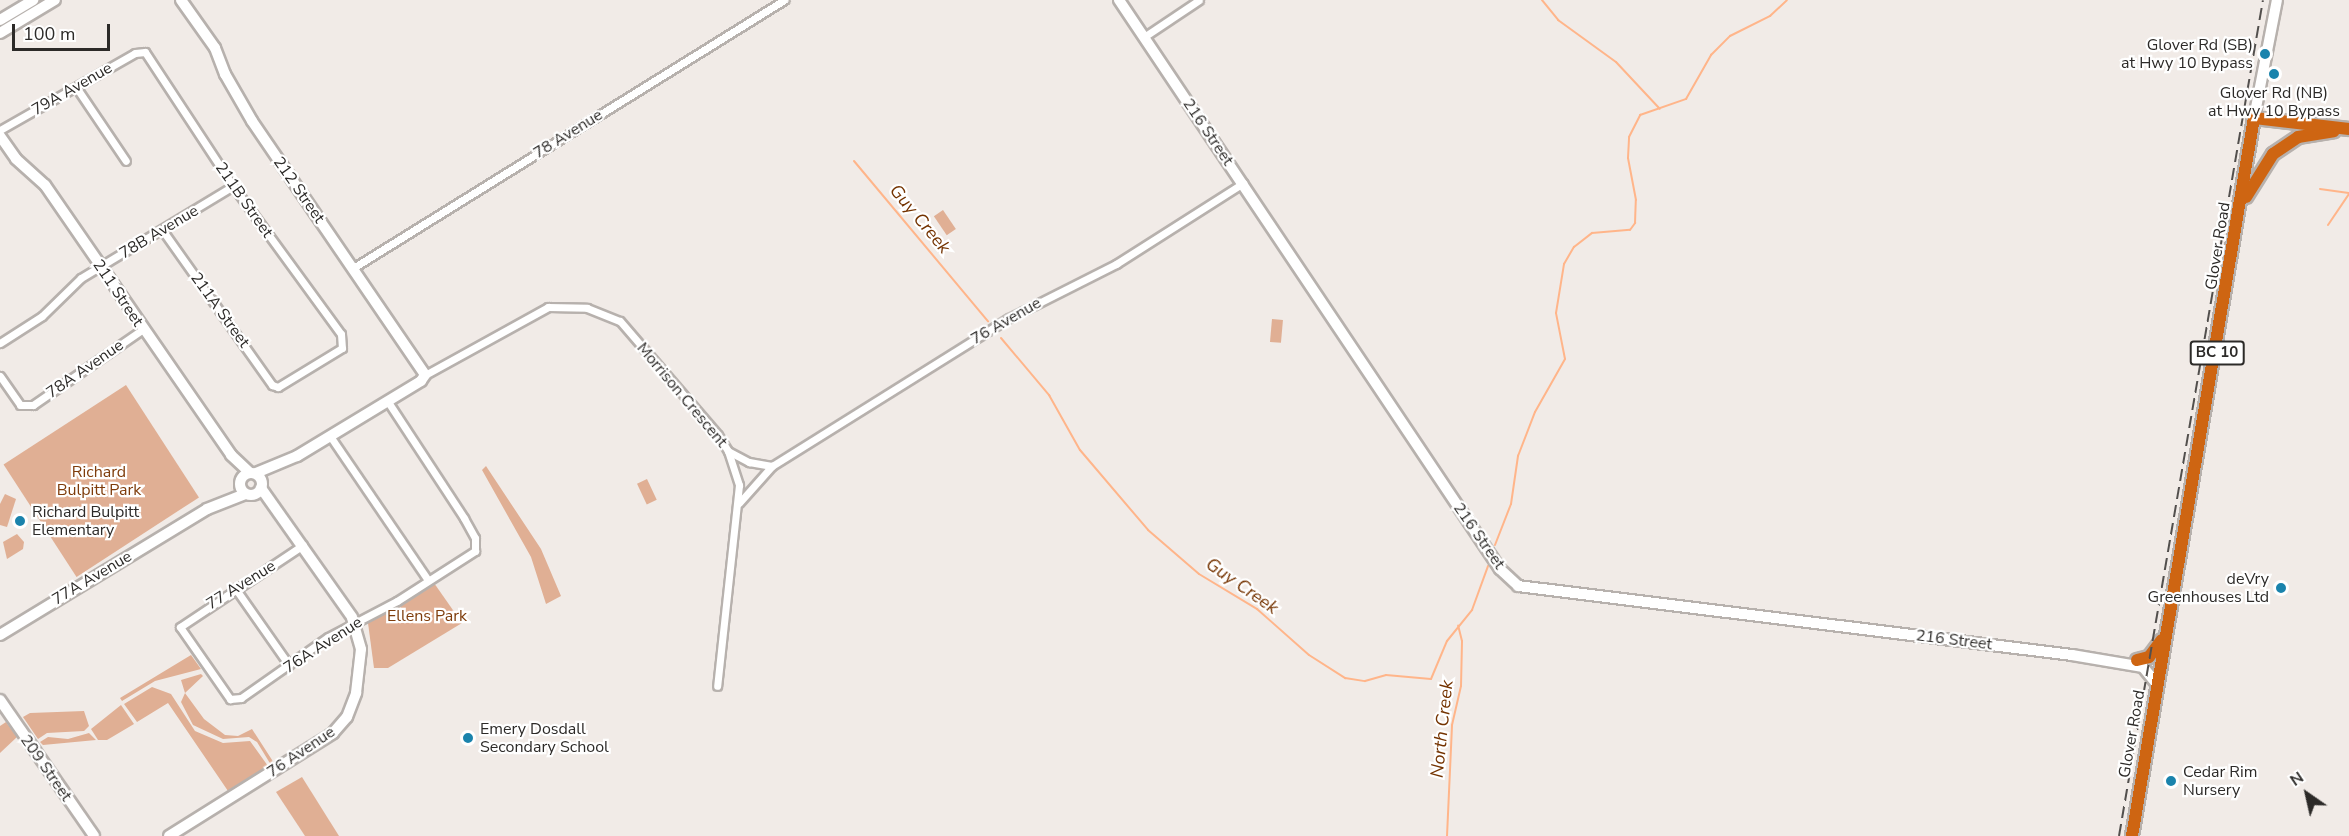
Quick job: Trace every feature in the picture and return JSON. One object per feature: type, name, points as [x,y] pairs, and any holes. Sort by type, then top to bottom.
[{"type":"highway","points":[[2254,118],[2349,130]]},
{"type":"highway","name":"Glover Road","points":[[2139,836],[2170,613],[2241,210],[2254,118]]},
{"type":"highway","points":[[2241,210],[2261,168],[2273,154],[2298,137],[2349,130]]},
{"type":"highway","name":"Glover Road","points":[[2132,836],[2160,679],[2179,608],[2192,497]]},
{"type":"highway","points":[[2137,660],[2149,657],[2161,645],[2170,613]]},
{"type":"street","points":[[0,20],[33,0]]},
{"type":"street","points":[[0,33],[55,0]]},
{"type":"street","name":"212 Street","points":[[182,0],[215,48],[225,74],[252,122],[425,375]]},
{"type":"street","name":"78 Avenue","points":[[353,268],[784,0]]},
{"type":"street","name":"216 Street","points":[[1119,0],[1500,569],[1518,586],[2072,655],[2143,667],[2160,679]]},
{"type":"street","points":[[1144,37],[1199,0]]},
{"type":"street","name":"Glover Road","points":[[2254,118],[2277,0]]},
{"type":"street","name":"79A Avenue","points":[[0,130],[135,53],[145,51]]},
{"type":"street","name":"211B Street","points":[[145,51],[233,186],[341,334],[343,346],[278,387]]},
{"type":"street","points":[[76,87],[126,161]]},
{"type":"street","name":"211 Street","points":[[0,135],[16,159],[45,184],[231,455],[251,483],[303,545],[354,623]]},
{"type":"street","name":"76 Avenue","points":[[739,503],[772,466],[1009,318],[1116,264],[1243,183]]},
{"type":"street","name":"78B Avenue","points":[[0,343],[42,316],[72,285],[233,186]]},
{"type":"street","name":"211A Street","points":[[162,231],[272,385],[278,387]]},
{"type":"street","name":"Morrison Crescent","points":[[425,375],[548,307],[587,308],[620,321],[728,451],[739,485],[739,503],[717,686]]},
{"type":"street","name":"78A Avenue","points":[[0,376],[21,405],[26,406],[143,329]]},
{"type":"street","name":"77A Avenue","points":[[2,633],[388,402],[425,375]]},
{"type":"street","name":"76A Avenue","points":[[232,700],[241,698],[354,623],[475,551],[475,538],[464,518],[388,402]]},
{"type":"street","points":[[330,436],[428,580]]},
{"type":"street","points":[[728,451],[749,462],[772,466]]},
{"type":"street","name":"77 Avenue","points":[[232,700],[180,627],[303,545]]},
{"type":"street","points":[[236,588],[289,665]]},
{"type":"street","name":"76 Avenue","points":[[169,836],[340,726],[352,707],[362,663],[354,623]]},
{"type":"street","points":[[2072,655],[2151,663],[2160,679]]},
{"type":"street","name":"209 Street","points":[[0,700],[93,836]]},
{"type":"green space","points":[[943,210],[956,229],[947,235],[934,216]]},
{"type":"green space","points":[[1272,319],[1283,320],[1281,343],[1270,342]]},
{"type":"green space","name":"Richard Bulpitt Park","points":[[126,385],[199,497],[77,577],[4,465]]},
{"type":"green space","points":[[486,466],[541,549],[561,596],[546,604],[531,557],[482,470]]},
{"type":"green space","points":[[647,479],[657,500],[647,504],[637,484]]},
{"type":"green space","points":[[5,494],[16,499],[7,527],[0,525],[0,504]]},
{"type":"green space","points":[[17,534],[24,542],[23,549],[7,559],[3,542]]},
{"type":"green space","name":"Ellens Park","points":[[434,583],[462,623],[388,668],[374,668],[368,623]]},
{"type":"green space","points":[[191,655],[201,669],[155,681],[122,701],[120,698]]},
{"type":"green space","points":[[201,674],[203,676],[185,693],[181,680]]},
{"type":"green space","points":[[152,687],[171,694],[195,731],[223,743],[250,741],[268,766],[228,791],[168,703],[137,722],[124,704]]},
{"type":"green space","points":[[185,693],[204,719],[225,735],[238,736],[252,729],[274,763],[271,765],[257,742],[249,737],[223,739],[193,725],[181,702]]},
{"type":"green space","points":[[121,705],[134,724],[107,740],[98,740],[91,729]]},
{"type":"green space","points":[[84,711],[89,726],[84,731],[47,733],[38,739],[23,717],[30,713]]},
{"type":"green space","points":[[6,722],[17,737],[0,753],[0,726]]},
{"type":"green space","points":[[89,733],[96,740],[43,745],[40,742],[48,737],[68,739]]},
{"type":"green space","points":[[302,777],[339,836],[305,836],[276,792]]},
{"type":"waterway","points":[[1542,0],[1558,20],[1616,62],[1660,109]]},
{"type":"waterway","name":"Guy Creek","points":[[1495,545],[1511,504],[1518,456],[1535,412],[1565,359],[1556,313],[1564,264],[1574,247],[1592,233],[1630,230],[1635,223],[1636,200],[1628,158],[1629,137],[1640,115],[1686,99],[1711,55],[1730,36],[1770,16],[1787,0]]},
{"type":"waterway","name":"Guy Creek","points":[[854,161],[988,321]]},
{"type":"waterway","points":[[2320,189],[2349,193]]},
{"type":"waterway","points":[[2328,225],[2349,194]]},
{"type":"waterway","name":"Guy Creek","points":[[1001,338],[1049,395],[1080,450],[1148,530],[1199,574],[1257,609],[1309,655],[1345,678],[1365,681],[1386,675],[1431,679],[1447,641],[1472,610],[1488,566]]},
{"type":"waterway","name":"North Creek","points":[[1447,836],[1452,725],[1461,686],[1462,641],[1458,625]]},
{"type":"railway","points":[[2119,836],[2263,0]]},
{"type":"place","name":"Glover Rd (SB) at Hwy 10 Bypass","points":[[2265,54]]},
{"type":"place","name":"Glover Rd (NB) at Hwy 10 Bypass","points":[[2274,74]]},
{"type":"place","name":"Richard Bulpitt Elementary","points":[[20,521]]},
{"type":"place","name":"deVry Greenhouses Ltd","points":[[2281,588]]},
{"type":"place","name":"Emery Dosdall Secondary School","points":[[468,738]]},
{"type":"place","name":"Cedar Rim Nursery","points":[[2171,781]]}]
